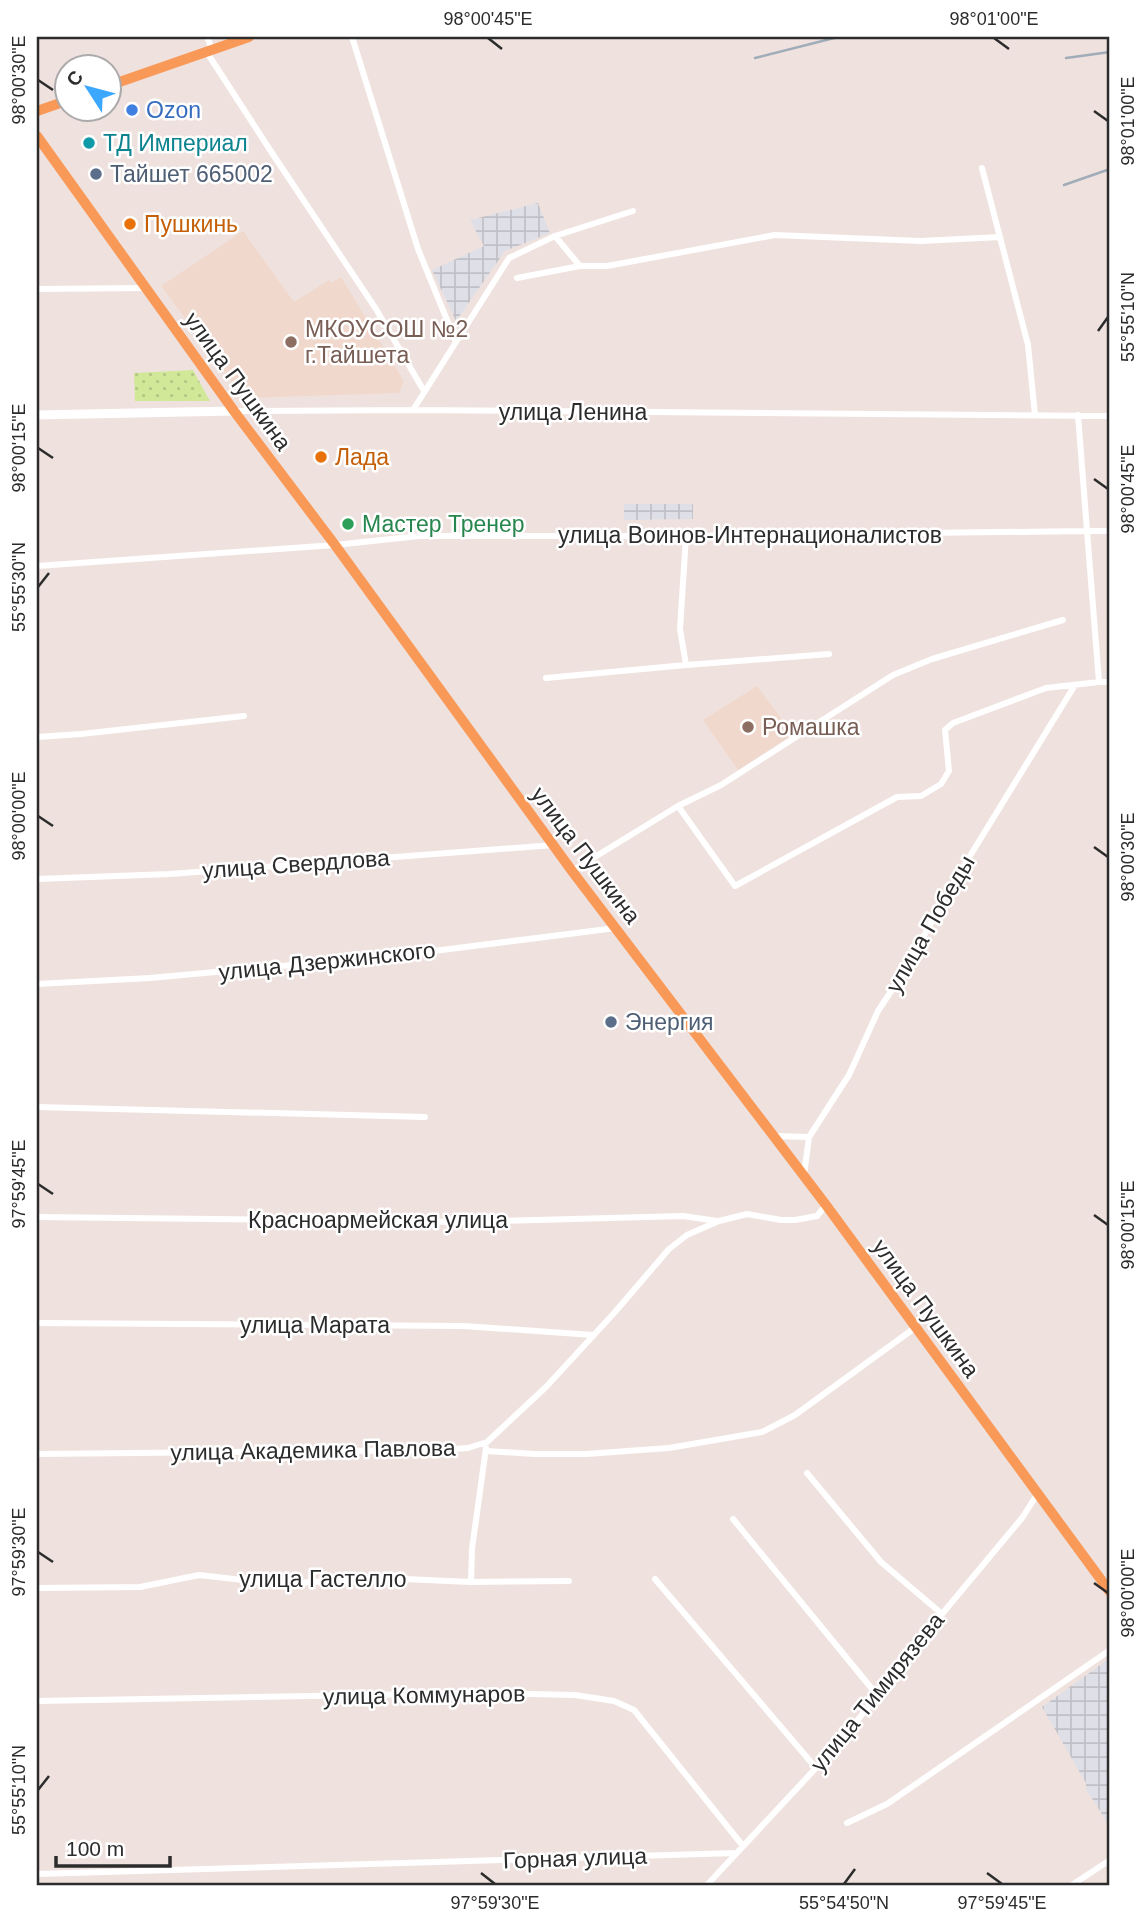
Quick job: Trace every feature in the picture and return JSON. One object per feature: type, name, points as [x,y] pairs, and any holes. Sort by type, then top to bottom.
[{"type":"main road","points":[[122,81],[249,37]]},
{"type":"main road","name":"улица Пушкина","points":[[37,136],[234,411],[572,871],[827,1205],[1110,1592]]},
{"type":"main road","name":"улица Ленина","points":[[37,415],[234,411]]},
{"type":"street","points":[[206,37],[209,50],[376,309],[424,391]]},
{"type":"street","points":[[352,37],[418,249],[456,342]]},
{"type":"street","points":[[982,168],[1028,345],[1035,415]]},
{"type":"street","points":[[413,410],[509,258],[555,236],[632,211]]},
{"type":"street","points":[[517,278],[580,266],[607,266],[775,235],[921,242],[1000,237]]},
{"type":"street","points":[[555,236],[580,266]]},
{"type":"street","points":[[37,289],[147,288]]},
{"type":"street","name":"улица Ленина","points":[[234,411],[1110,416]]},
{"type":"street","points":[[1078,415],[1099,682]]},
{"type":"street","name":"улица Воинов-Интернационалистов","points":[[37,566],[335,545],[419,536],[1110,531]]},
{"type":"street","points":[[686,536],[680,629],[686,665]]},
{"type":"street","points":[[572,871],[678,806],[721,785],[893,676],[932,659],[1063,620]]},
{"type":"street","points":[[546,678],[829,654]]},
{"type":"street","points":[[678,806],[735,886],[897,797],[921,796],[941,784],[949,771],[945,730],[953,723],[1046,688],[1110,682]]},
{"type":"street","name":"улица Победы","points":[[808,1137],[849,1075],[878,1011],[907,967],[946,895],[1075,685]]},
{"type":"street","points":[[37,737],[244,716]]},
{"type":"street","name":"улица Свердлова","points":[[37,879],[170,874],[554,845]]},
{"type":"street","name":"улица Дзержинского","points":[[37,984],[150,978],[402,955],[616,928]]},
{"type":"street","points":[[37,1107],[425,1117]]},
{"type":"street","points":[[774,1136],[808,1137],[804,1175]]},
{"type":"street","name":"улица Академика Павлова","points":[[37,1454],[468,1448],[487,1442],[546,1387],[669,1249],[687,1235],[719,1221],[747,1214],[781,1220],[817,1216],[827,1205]]},
{"type":"street","name":"Красноармейская улица","points":[[37,1217],[464,1222],[683,1216],[719,1221]]},
{"type":"street","name":"улица Марата","points":[[37,1323],[463,1326],[593,1335]]},
{"type":"street","points":[[486,1451],[586,1454],[669,1448],[762,1432],[795,1415],[916,1327]]},
{"type":"street","points":[[471,1582],[472,1549],[487,1442]]},
{"type":"street","points":[[807,1472],[881,1562],[942,1614]]},
{"type":"street","name":"улица Тимирязева","points":[[707,1885],[841,1741],[1022,1518],[1038,1493]]},
{"type":"street","points":[[733,1519],[877,1695]]},
{"type":"street","name":"улица Гастелло","points":[[37,1588],[140,1587],[199,1575],[279,1584],[382,1578],[471,1582],[569,1581]]},
{"type":"street","points":[[654,1579],[816,1768]]},
{"type":"street","points":[[847,1822],[887,1804],[1110,1650]]},
{"type":"street","name":"улица Коммунаров","points":[[37,1701],[480,1693],[575,1695],[614,1701],[634,1710],[743,1846]]},
{"type":"street","name":"Горная улица","points":[[37,1874],[736,1853]]},
{"type":"street","points":[[1072,1885],[1110,1860]]},
{"type":"shaded area","points":[[538,203],[550,233],[505,251],[456,321],[432,270],[484,246],[470,220]]},
{"type":"shaded area","name":"МКОУСОШ №2 г.Тайшета","points":[[243,231],[294,302],[329,280],[331,283],[341,277],[404,381],[399,393],[244,398],[161,286]]},
{"type":"shaded area","points":[[624,504],[693,504],[693,519],[624,520]]},
{"type":"shaded area","name":"Ромашка","points":[[757,686],[793,734],[738,770],[703,720]]},
{"type":"shaded area","points":[[1110,1658],[1110,1827],[1086,1789],[1086,1783],[1042,1707]]},
{"type":"green space","points":[[193,370],[210,401],[135,401],[134,373]]},
{"type":"railway","points":[[755,58],[838,37]]},
{"type":"railway","points":[[1103,37],[1110,38]]},
{"type":"railway","points":[[1066,58],[1110,52]]},
{"type":"railway","points":[[1064,185],[1110,169]]},
{"type":"place","name":"Ozon","points":[[132,110]]},
{"type":"place","name":"ТД Империал","points":[[89,143]]},
{"type":"place","name":"Тайшет 665002","points":[[96,174]]},
{"type":"place","name":"Пушкинь","points":[[130,224]]},
{"type":"place","name":"МКОУСОШ №2 г.Тайшета","points":[[291,342]]},
{"type":"place","name":"Лада","points":[[321,457]]},
{"type":"place","name":"Мастер Тренер","points":[[348,524]]},
{"type":"place","name":"Ромашка","points":[[748,727]]},
{"type":"place","name":"Энергия","points":[[611,1022]]}]
